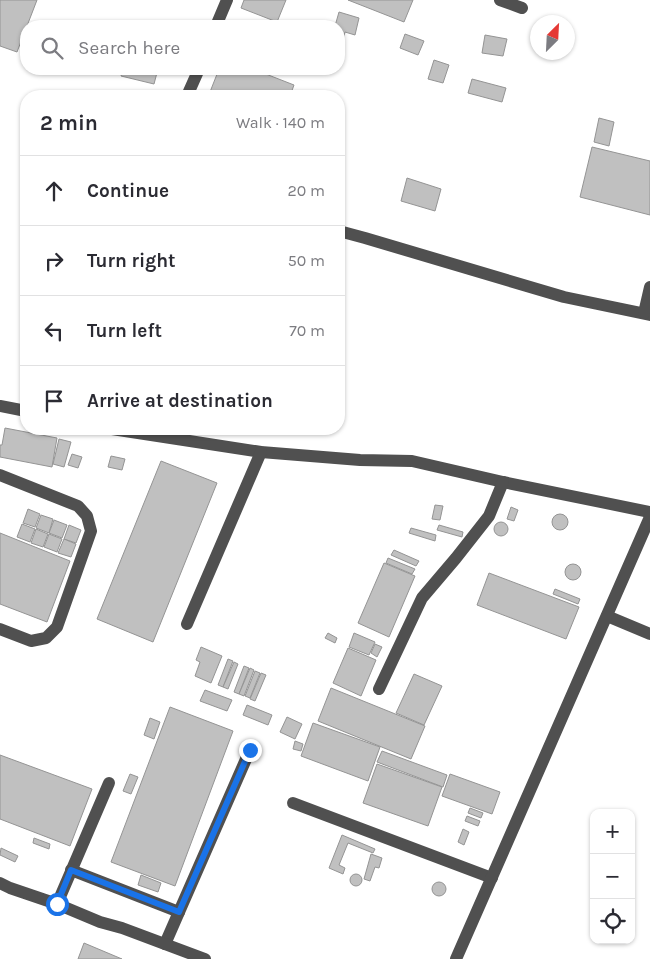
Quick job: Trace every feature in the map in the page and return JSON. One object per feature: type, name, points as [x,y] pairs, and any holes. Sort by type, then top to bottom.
[{"type":"lane","points":[[219,20],[227,0]]},
{"type":"lane","points":[[500,0],[522,8]]},
{"type":"lane","points":[[190,90],[197,75]]},
{"type":"lane","points":[[345,233],[564,297],[647,314],[650,287]]},
{"type":"lane","points":[[0,406],[20,410]]},
{"type":"lane","points":[[151,435],[261,452],[360,460],[412,461],[650,512]]},
{"type":"lane","points":[[187,624],[261,452]]},
{"type":"lane","points":[[0,475],[78,506],[87,516],[91,531],[57,627],[46,638],[31,641],[0,630]]},
{"type":"lane","points":[[379,689],[422,598],[489,516],[504,482]]},
{"type":"lane","points":[[456,959],[650,517]]},
{"type":"lane","points":[[607,616],[650,634]]},
{"type":"lane","points":[[165,944],[250,750]]},
{"type":"lane","points":[[57,904],[109,784]]},
{"type":"lane","points":[[293,803],[492,878]]},
{"type":"lane","points":[[71,870],[179,912]]},
{"type":"lane","points":[[0,883],[100,922],[122,928],[205,959]]},
{"type":"building","points":[[0,0],[37,0],[29,20],[20,20],[20,44],[17,52],[0,46]]},
{"type":"building","points":[[244,0],[286,0],[278,20],[272,20],[241,8]]},
{"type":"building","points":[[348,0],[413,0],[404,22]]},
{"type":"building","points":[[339,12],[359,18],[355,35],[345,32],[345,20],[337,20]]},
{"type":"building","points":[[405,34],[424,41],[418,55],[400,48]]},
{"type":"building","points":[[485,35],[507,39],[503,56],[482,53]]},
{"type":"building","points":[[434,60],[449,65],[443,83],[428,79]]},
{"type":"building","points":[[121,75],[156,75],[154,84]]},
{"type":"building","points":[[217,75],[268,75],[294,85],[292,90],[211,90]]},
{"type":"building","points":[[472,79],[506,88],[502,102],[468,93]]},
{"type":"building","points":[[599,118],[614,122],[609,146],[594,142]]},
{"type":"building","points":[[592,147],[650,161],[650,215],[580,197]]},
{"type":"building","points":[[407,178],[441,189],[435,211],[401,201]]},
{"type":"building","points":[[5,428],[20,431],[20,435],[41,435],[57,438],[52,467],[0,457],[0,445],[2,445]]},
{"type":"building","points":[[59,439],[71,442],[64,467],[53,464]]},
{"type":"building","points":[[72,454],[82,457],[78,468],[68,465]]},
{"type":"building","points":[[111,456],[125,459],[122,470],[108,467]]},
{"type":"building","points":[[161,461],[217,483],[153,642],[97,619]]},
{"type":"building","points":[[435,505],[443,506],[440,520],[432,519]]},
{"type":"building","points":[[511,507],[518,510],[514,521],[507,519]]},
{"type":"building","points":[[28,509],[40,514],[35,527],[23,523]]},
{"type":"building","points":[[557,514],[563,514],[568,519],[566,528],[557,530],[552,525],[552,519]]},
{"type":"building","points":[[41,515],[53,519],[49,533],[36,528]]},
{"type":"building","points":[[54,520],[67,525],[62,538],[49,533]]},
{"type":"building","points":[[501,522],[506,524],[508,529],[506,534],[501,536],[496,534],[494,529],[496,524]]},
{"type":"building","points":[[22,524],[35,529],[30,542],[17,537]]},
{"type":"building","points":[[69,525],[81,530],[76,543],[64,539]]},
{"type":"building","points":[[439,525],[463,532],[462,537],[437,530]]},
{"type":"building","points":[[411,528],[436,535],[435,541],[409,533]]},
{"type":"building","points":[[36,529],[48,534],[43,547],[31,543]]},
{"type":"building","points":[[0,533],[70,561],[47,622],[0,604]]},
{"type":"building","points":[[49,534],[62,539],[57,552],[44,547]]},
{"type":"building","points":[[64,539],[76,544],[71,557],[58,553]]},
{"type":"building","points":[[394,550],[419,561],[416,566],[391,555]]},
{"type":"building","points":[[388,558],[415,569],[412,574],[386,563]]},
{"type":"building","points":[[384,563],[415,576],[389,637],[358,623]]},
{"type":"building","points":[[573,564],[579,566],[581,572],[579,578],[573,580],[567,578],[565,572],[567,566]]},
{"type":"building","points":[[489,573],[579,607],[566,639],[477,605]]},
{"type":"building","points":[[555,589],[580,599],[578,604],[553,594]]},
{"type":"building","points":[[328,633],[337,638],[335,643],[325,638]]},
{"type":"building","points":[[354,633],[375,642],[369,655],[349,647]]},
{"type":"building","points":[[375,644],[382,647],[377,657],[371,653]]},
{"type":"building","points":[[201,647],[222,656],[211,683],[195,676],[200,662],[196,660]]},
{"type":"building","points":[[348,648],[376,660],[361,696],[333,683]]},
{"type":"building","points":[[228,659],[233,661],[223,687],[218,685]]},
{"type":"building","points":[[234,662],[238,664],[228,689],[223,687]]},
{"type":"building","points":[[244,666],[249,668],[239,694],[234,692]]},
{"type":"building","points":[[250,668],[254,670],[244,696],[239,694]]},
{"type":"building","points":[[255,671],[260,673],[250,698],[245,696]]},
{"type":"building","points":[[261,673],[266,675],[255,701],[250,699]]},
{"type":"building","points":[[414,674],[442,686],[424,725],[396,713]]},
{"type":"building","points":[[331,688],[425,726],[411,759],[318,721]]},
{"type":"building","points":[[205,690],[232,700],[227,711],[200,701]]},
{"type":"building","points":[[247,705],[272,715],[268,725],[243,715]]},
{"type":"building","points":[[170,707],[233,731],[175,886],[111,862]]},
{"type":"building","points":[[287,717],[302,724],[295,739],[280,732]]},
{"type":"building","points":[[150,718],[160,722],[154,739],[144,735]]},
{"type":"building","points":[[313,723],[380,747],[368,781],[301,756]]},
{"type":"building","points":[[295,741],[303,744],[301,751],[293,749]]},
{"type":"building","points":[[382,751],[447,775],[443,787],[377,762]]},
{"type":"building","points":[[0,755],[92,789],[70,846],[0,819]]},
{"type":"building","points":[[377,764],[442,787],[428,826],[363,803]]},
{"type":"building","points":[[130,774],[138,777],[131,794],[123,791]]},
{"type":"building","points":[[450,774],[500,792],[492,814],[442,796]]},
{"type":"building","points":[[470,808],[483,813],[481,818],[468,813]]},
{"type":"building","points":[[467,816],[480,821],[478,826],[465,821]]},
{"type":"building","points":[[463,829],[469,832],[464,845],[458,842]]},
{"type":"building","points":[[342,835],[375,849],[373,853],[348,843],[339,865],[345,868],[343,874],[329,868]]},
{"type":"building","points":[[34,838],[50,844],[49,849],[33,843]]},
{"type":"building","points":[[1,848],[18,856],[15,862],[0,855]]},
{"type":"building","points":[[371,854],[382,858],[379,868],[375,867],[370,881],[364,879]]},
{"type":"building","points":[[356,874],[362,880],[356,886],[350,880]]},
{"type":"building","points":[[141,875],[161,883],[158,892],[138,885]]},
{"type":"building","points":[[439,882],[444,884],[446,889],[444,894],[439,896],[434,894],[432,889],[434,884]]},
{"type":"building","points":[[84,943],[122,959],[78,959]]},
{"type":"route","points":[[57,904],[71,870],[179,912],[250,750]]}]
